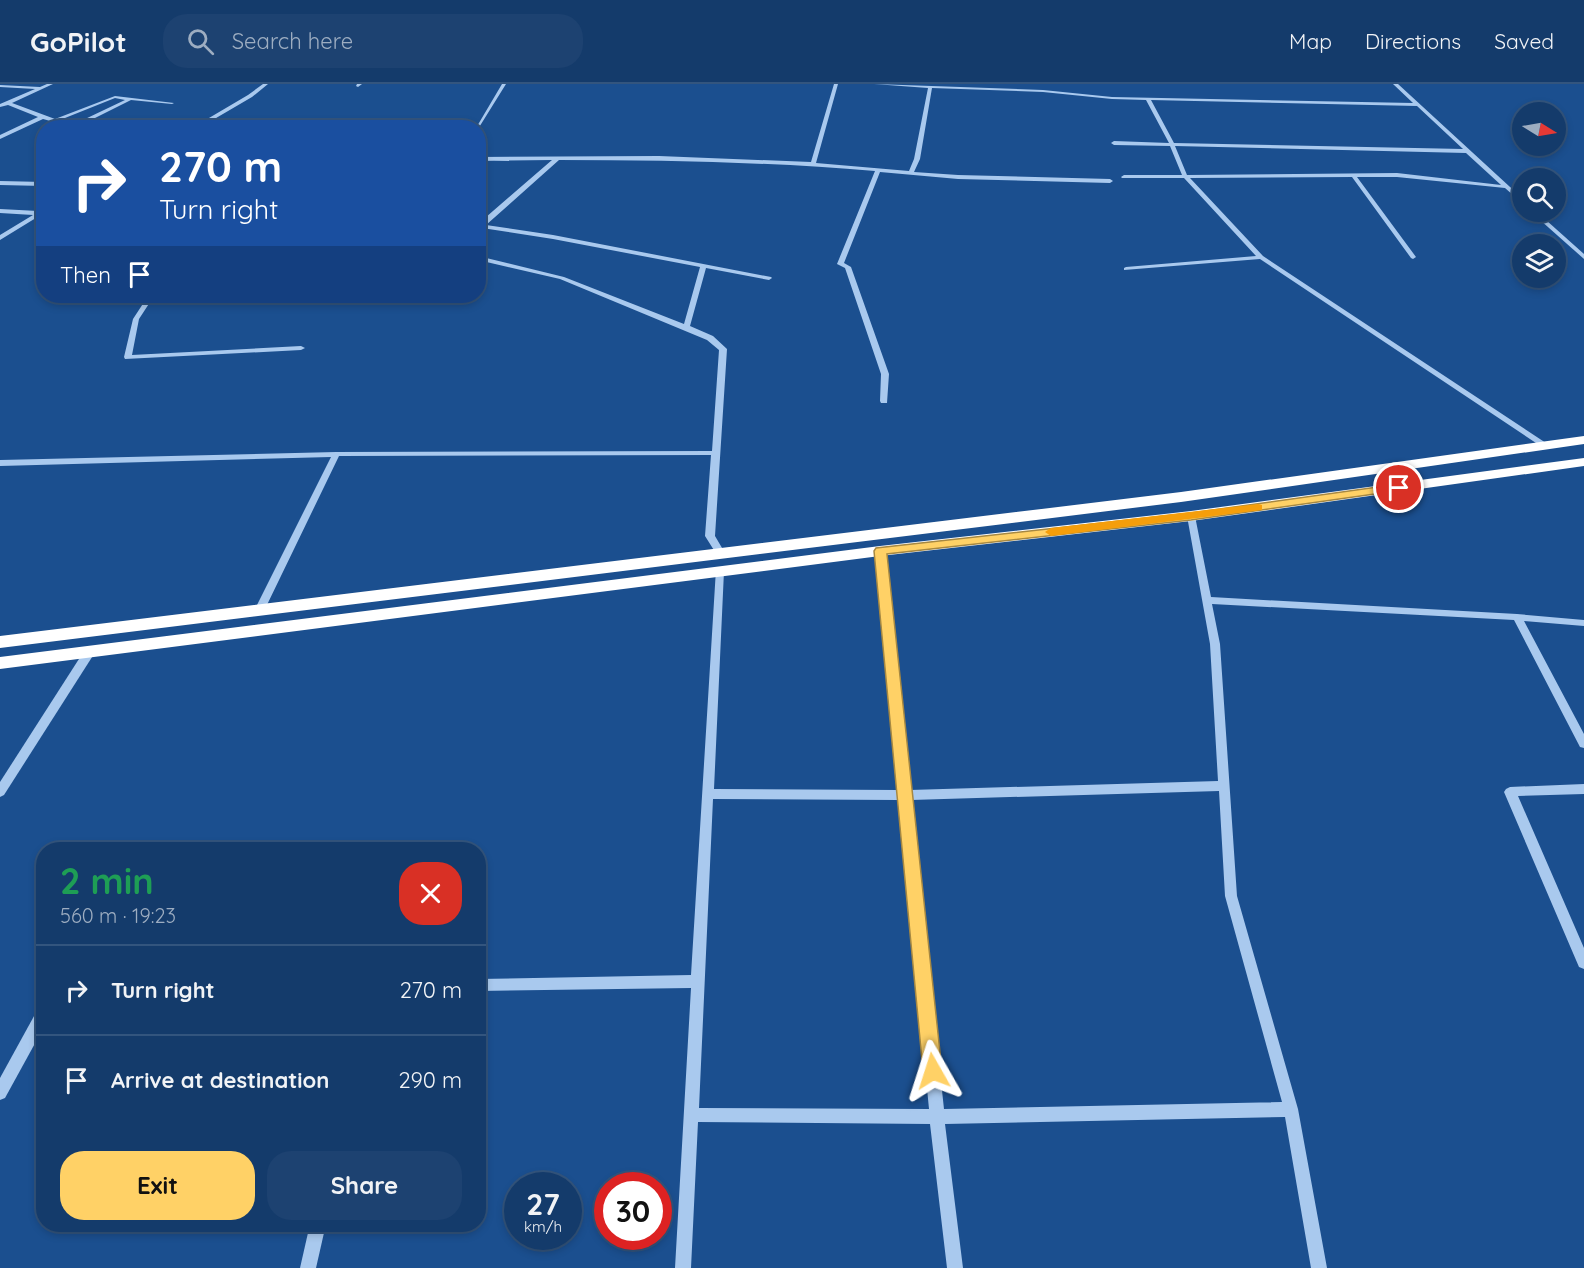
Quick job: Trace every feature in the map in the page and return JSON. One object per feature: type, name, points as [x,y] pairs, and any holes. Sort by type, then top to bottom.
[{"type":"highway","points":[[0,642],[1181,498],[1584,440]]},
{"type":"highway","points":[[0,663],[880,551],[1191,516],[1584,462]]},
{"type":"street","points":[[0,106],[51,84]]},
{"type":"street","points":[[208,120],[266,84]]},
{"type":"street","points":[[483,120],[504,84]]},
{"type":"street","points":[[813,165],[836,84]]},
{"type":"street","points":[[876,84],[1043,91],[1149,99],[1418,105]]},
{"type":"street","points":[[1395,84],[1512,192]]},
{"type":"street","points":[[0,86],[41,88]]},
{"type":"street","points":[[911,173],[917,159],[930,87]]},
{"type":"street","points":[[57,120],[112,98],[172,103]]},
{"type":"street","points":[[87,120],[130,99]]},
{"type":"street","points":[[1149,99],[1185,176],[1261,257],[1545,445]]},
{"type":"street","points":[[8,103],[51,120]]},
{"type":"street","points":[[0,137],[42,117]]},
{"type":"street","points":[[1114,143],[1468,151]]},
{"type":"street","points":[[486,159],[659,158],[813,165],[911,173],[1110,181]]},
{"type":"street","points":[[486,221],[558,159]]},
{"type":"street","points":[[878,170],[840,264],[848,267],[885,374],[884,401]]},
{"type":"street","points":[[1124,177],[1353,175],[1428,177],[1507,187]]},
{"type":"street","points":[[1353,175],[1413,257]]},
{"type":"street","points":[[0,183],[36,184]]},
{"type":"street","points":[[0,211],[36,212]]},
{"type":"street","points":[[0,238],[36,215]]},
{"type":"street","points":[[1545,222],[1584,257]]},
{"type":"street","points":[[486,228],[769,278]]},
{"type":"street","points":[[1126,269],[1261,257]]},
{"type":"street","points":[[486,260],[562,278],[686,327],[710,338],[723,349],[710,536],[720,553]]},
{"type":"street","points":[[686,327],[704,265]]},
{"type":"street","points":[[146,303],[136,319],[128,357],[302,348]]},
{"type":"street","points":[[0,463],[336,454],[714,453]]},
{"type":"street","points":[[260,609],[336,454]]},
{"type":"street","points":[[1191,516],[1215,644],[1231,896],[1291,1109],[1319,1268]]},
{"type":"street","points":[[880,551],[955,1268]]},
{"type":"street","points":[[682,1268],[692,1115],[719,571]]},
{"type":"street","points":[[1206,600],[1517,617],[1584,623]]},
{"type":"street","points":[[1517,617],[1584,744]]},
{"type":"street","points":[[0,792],[90,651]]},
{"type":"street","points":[[708,794],[905,795],[1224,786]]},
{"type":"street","points":[[1584,789],[1510,792],[1584,963]]},
{"type":"street","points":[[486,986],[699,981]]},
{"type":"street","points":[[0,1093],[36,1027]]},
{"type":"street","points":[[692,1115],[938,1117],[1291,1109]]},
{"type":"street","points":[[308,1268],[316,1232]]},
{"type":"slow traffic","points":[[1051,532],[1258,507]]},
{"type":"route","points":[[933,1071],[880,551],[1191,516],[1399,488]]}]
